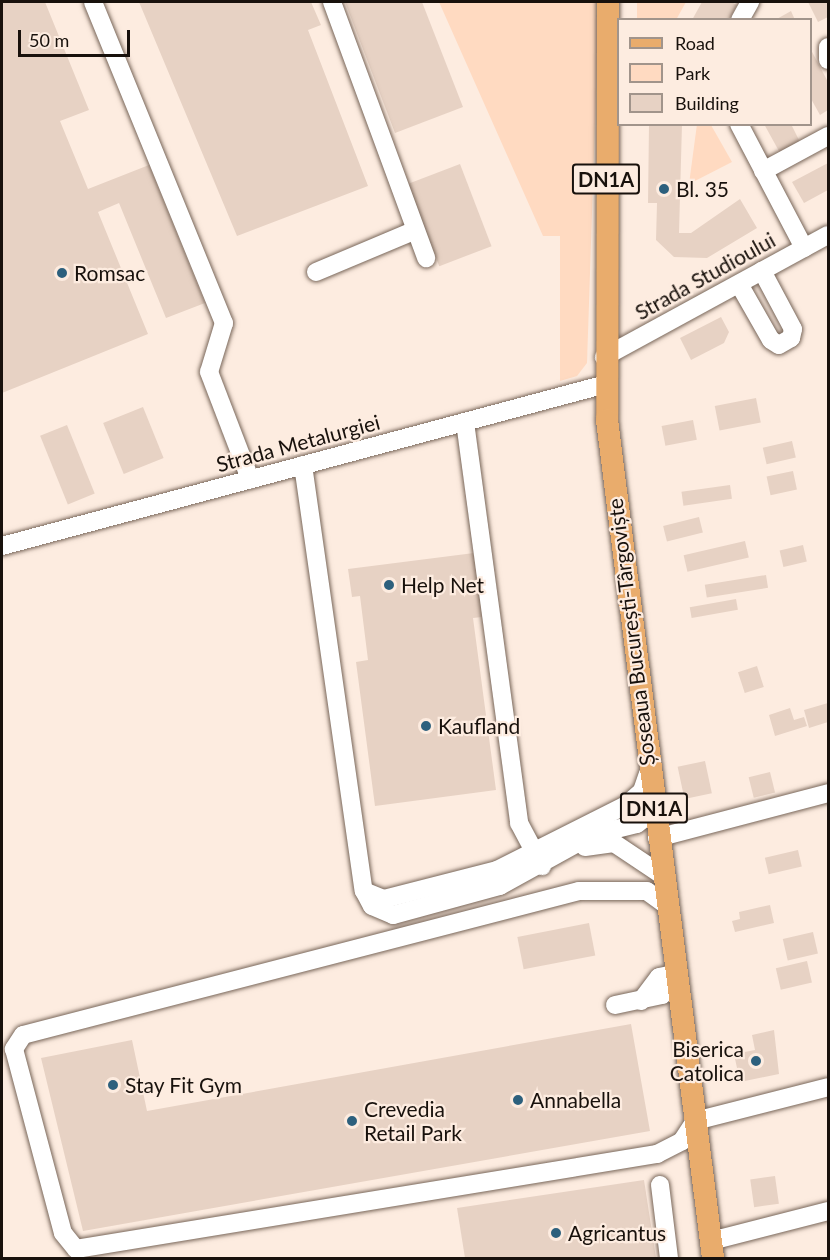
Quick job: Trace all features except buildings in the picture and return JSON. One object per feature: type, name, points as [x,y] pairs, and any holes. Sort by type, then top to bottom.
[{"type":"main road","name":"Șoseaua București-Târgoviște","points":[[608,2],[604,357],[606,384],[648,774],[712,1250]]},
{"type":"street","points":[[93,2],[224,322],[209,372],[250,479]]},
{"type":"street","points":[[332,2],[426,258]]},
{"type":"street","points":[[741,18],[750,2]]},
{"type":"street","points":[[828,47],[828,60]]},
{"type":"street","points":[[740,126],[804,249]]},
{"type":"street","points":[[763,171],[828,136]]},
{"type":"street","points":[[316,272],[416,230]]},
{"type":"street","name":"Strada Studioului","points":[[604,357],[828,235]]},
{"type":"street","points":[[739,284],[771,340],[779,345],[791,338],[793,328],[762,271]]},
{"type":"street","name":"Strada Metalurgiei","points":[[2,546],[606,384]]},
{"type":"street","points":[[465,422],[519,823],[542,866]]},
{"type":"street","points":[[303,465],[364,891],[372,906],[393,915],[500,886],[564,854],[592,835],[637,824],[654,810]]},
{"type":"street","points":[[364,891],[384,898],[466,879],[626,805],[642,791],[648,774]]},
{"type":"street","points":[[657,838],[828,793]]},
{"type":"street","points":[[519,823],[534,836],[553,839]]},
{"type":"street","points":[[564,854],[597,842],[614,843],[662,875]]},
{"type":"street","points":[[666,905],[647,891],[579,891],[23,1035],[14,1049],[63,1233],[76,1249],[657,1154],[682,1140],[695,1121],[828,1087]]},
{"type":"street","points":[[641,1001],[659,977],[676,978]]},
{"type":"street","points":[[615,1005],[641,1001],[680,1012]]},
{"type":"street","points":[[660,1185],[669,1258]]},
{"type":"street","points":[[712,1250],[828,1211]]},
{"type":"green space","points":[[439,2],[599,2],[587,363],[577,376],[560,381],[560,236],[543,236]]},
{"type":"green space","points":[[637,2],[686,2],[677,18],[637,18]]},
{"type":"green space","points":[[697,126],[712,126],[732,162],[689,184]]},
{"type":"place","name":"Bl. 35","points":[[664,189]]},
{"type":"place","name":"Romsac","points":[[62,273]]},
{"type":"place","name":"Help Net","points":[[389,585]]},
{"type":"place","name":"Kaufland","points":[[426,726]]},
{"type":"place","name":"Biserica Catolica","points":[[756,1061]]},
{"type":"place","name":"Stay Fit Gym","points":[[113,1085]]},
{"type":"place","name":"Annabella","points":[[518,1100]]},
{"type":"place","name":"Crevedia Retail Park","points":[[352,1121]]},
{"type":"place","name":"Agricantus","points":[[556,1233]]}]
